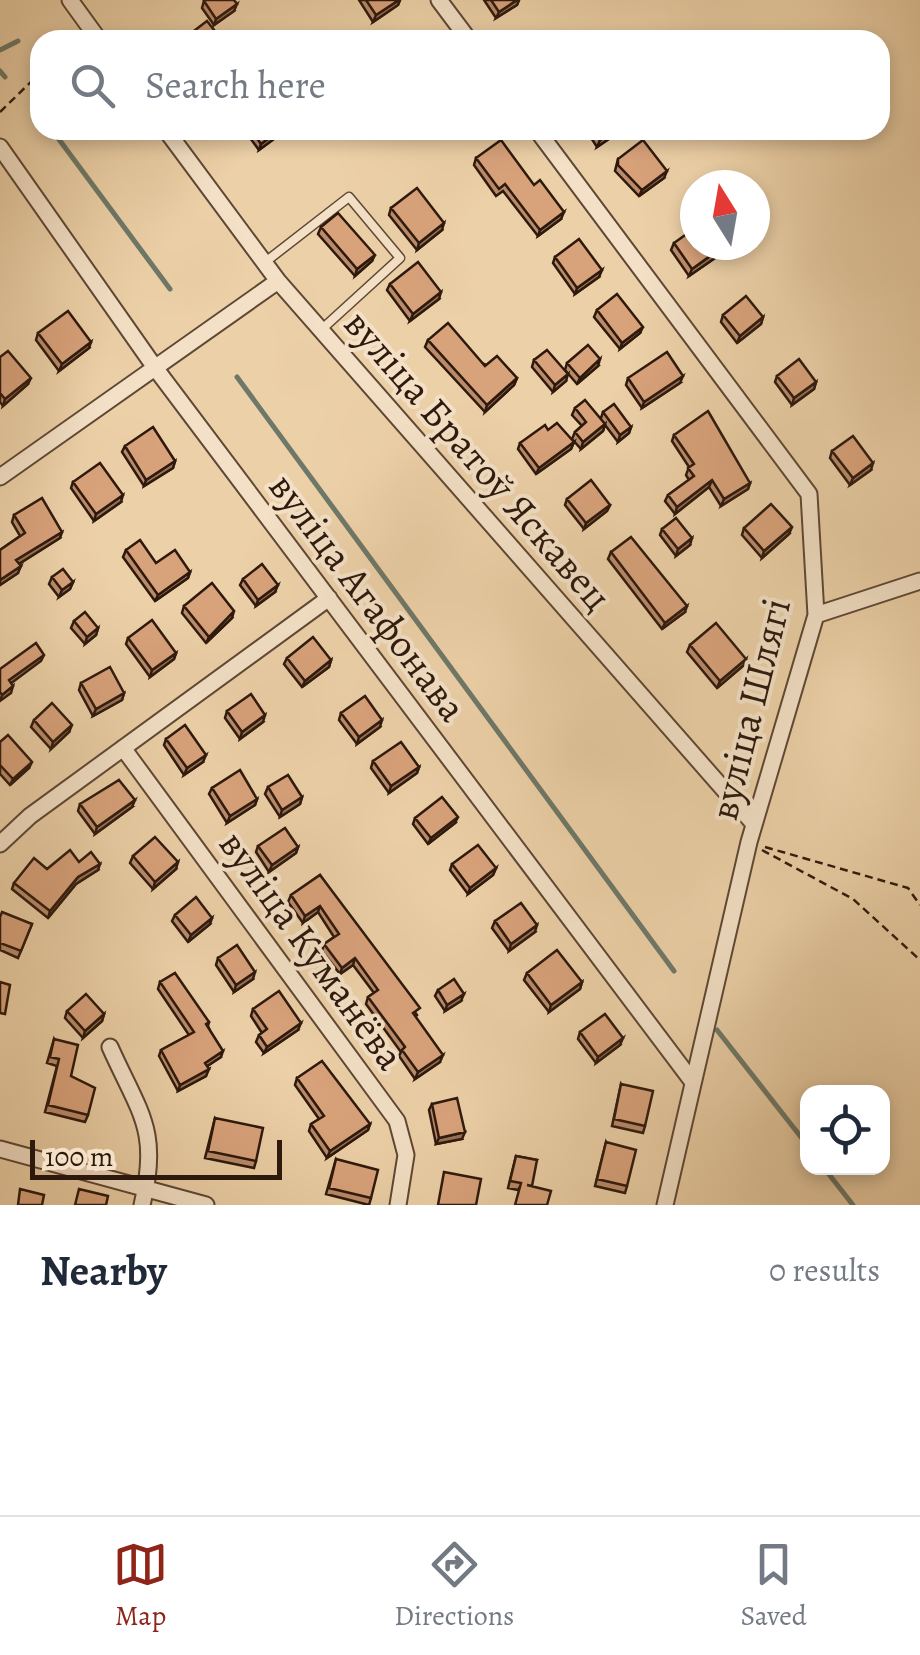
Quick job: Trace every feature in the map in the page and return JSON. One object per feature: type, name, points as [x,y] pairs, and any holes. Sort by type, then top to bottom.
[{"type":"street","points":[[70,0],[92,30]]},
{"type":"street","points":[[439,0],[462,30]]},
{"type":"street","name":"вуліца Братоў Яскавец","points":[[173,140],[278,281],[754,824]]},
{"type":"street","name":"вуліца Шлягі","points":[[544,140],[809,494],[816,615],[748,842],[664,1205]]},
{"type":"street","name":"вуліца Агафонава","points":[[0,147],[156,369],[692,1081]]},
{"type":"street","points":[[0,477],[278,281]]},
{"type":"street","points":[[816,615],[920,580]]},
{"type":"street","points":[[0,844],[30,816],[329,598]]},
{"type":"street","name":"вуліца Куманёва","points":[[123,748],[397,1120],[406,1155],[398,1205]]},
{"type":"street","points":[[110,1047],[151,1138],[142,1205]]},
{"type":"street","points":[[0,1149],[206,1205]]},
{"type":"lane","points":[[264,263],[349,198],[400,258],[321,330]]},
{"type":"path","points":[[0,112],[30,84]]},
{"type":"path","points":[[748,842],[908,888],[920,905]]},
{"type":"path","points":[[748,842],[852,898],[920,960]]},
{"type":"building","points":[[206,0],[234,0],[237,4],[216,19]]},
{"type":"building","points":[[366,0],[399,0],[376,15]]},
{"type":"building","points":[[491,0],[517,0],[499,12]]},
{"type":"building","points":[[207,21],[214,30],[195,30]]},
{"type":"building","points":[[501,140],[534,185],[540,180],[564,212],[540,230],[505,184],[499,189],[476,158]]},
{"type":"building","points":[[643,140],[667,171],[642,190],[618,165],[618,159]]},
{"type":"building","points":[[417,188],[444,223],[419,243],[391,208]]},
{"type":"building","points":[[338,213],[375,255],[357,269],[321,227]]},
{"type":"building","points":[[579,239],[602,270],[577,288],[555,257]]},
{"type":"building","points":[[686,260],[704,260],[692,269]]},
{"type":"building","points":[[418,262],[441,292],[413,314],[390,284]]},
{"type":"building","points":[[617,294],[643,327],[622,343],[597,310]]},
{"type":"building","points":[[746,296],[763,317],[740,336],[723,315]]},
{"type":"building","points":[[68,311],[91,342],[62,364],[38,333]]},
{"type":"building","points":[[448,323],[485,366],[497,356],[517,378],[487,405],[428,340]]},
{"type":"building","points":[[588,345],[600,359],[580,378],[567,363]]},
{"type":"building","points":[[547,350],[568,374],[555,385],[534,360]]},
{"type":"building","points":[[8,351],[31,378],[5,399],[0,393],[0,357]]},
{"type":"building","points":[[667,352],[683,376],[644,402],[628,378]]},
{"type":"building","points":[[799,359],[816,382],[794,398],[777,376]]},
{"type":"building","points":[[585,400],[605,424],[583,442],[575,432],[586,422],[575,408]]},
{"type":"building","points":[[614,404],[631,427],[620,435],[603,412]]},
{"type":"building","points":[[708,411],[750,483],[724,499],[712,480],[677,507],[668,495],[694,476],[688,468],[694,464],[674,435]]},
{"type":"building","points":[[557,423],[574,442],[539,468],[520,443],[545,425],[548,430]]},
{"type":"building","points":[[153,427],[175,461],[146,480],[125,446]]},
{"type":"building","points":[[853,436],[873,463],[853,478],[832,451]]},
{"type":"building","points":[[100,463],[123,495],[96,514],[73,482]]},
{"type":"building","points":[[591,480],[610,505],[586,523],[567,499]]},
{"type":"building","points":[[42,498],[62,532],[16,560],[21,566],[0,580],[0,550],[25,533],[14,515]]},
{"type":"building","points":[[771,504],[792,527],[764,551],[744,528]]},
{"type":"building","points":[[676,518],[692,538],[678,549],[662,529]]},
{"type":"building","points":[[631,537],[687,606],[665,623],[611,552]]},
{"type":"building","points":[[140,540],[156,563],[175,550],[190,572],[158,595],[126,550]]},
{"type":"building","points":[[262,564],[278,585],[258,600],[243,579]]},
{"type":"building","points":[[63,569],[73,582],[62,590],[52,577]]},
{"type":"building","points":[[212,583],[234,611],[209,637],[184,606]]},
{"type":"building","points":[[85,612],[98,628],[87,637],[74,621]]},
{"type":"building","points":[[152,620],[176,653],[152,670],[128,638]]},
{"type":"building","points":[[716,623],[746,659],[720,681],[690,645]]},
{"type":"building","points":[[313,637],[331,660],[305,681],[287,658]]},
{"type":"building","points":[[36,643],[44,655],[9,680],[13,686],[2,695],[0,669]]},
{"type":"building","points":[[110,667],[124,693],[96,709],[81,683]]},
{"type":"building","points":[[251,694],[265,715],[242,732],[227,711]]},
{"type":"building","points":[[365,696],[382,720],[359,737],[341,713]]},
{"type":"building","points":[[52,703],[72,725],[53,742],[34,720]]},
{"type":"building","points":[[185,725],[206,755],[187,768],[166,739]]},
{"type":"building","points":[[8,735],[32,762],[13,779],[0,765],[0,742]]},
{"type":"building","points":[[401,742],[419,767],[391,786],[373,761]]},
{"type":"building","points":[[240,770],[257,799],[230,816],[212,788]]},
{"type":"building","points":[[288,775],[302,797],[282,810],[268,787]]},
{"type":"building","points":[[119,780],[135,800],[97,827],[80,804]]},
{"type":"building","points":[[442,797],[458,817],[431,838],[415,818]]},
{"type":"building","points":[[285,828],[298,847],[272,865],[258,846]]},
{"type":"building","points":[[155,837],[178,862],[155,882],[133,856]]},
{"type":"building","points":[[478,845],[496,868],[470,888],[452,864]]},
{"type":"building","points":[[70,850],[79,862],[91,852],[100,864],[78,877],[50,911],[14,883],[34,858],[47,869]]},
{"type":"building","points":[[320,875],[420,1008],[413,1013],[443,1055],[418,1072],[402,1050],[405,1047],[368,997],[378,990],[355,958],[342,968],[324,944],[339,934],[320,906],[305,916],[291,895]]},
{"type":"building","points":[[196,897],[212,918],[191,935],[175,915]]},
{"type":"building","points":[[521,903],[537,925],[511,944],[495,921]]},
{"type":"building","points":[[2,912],[32,924],[21,951],[0,943]]},
{"type":"building","points":[[237,945],[255,972],[236,985],[218,958]]},
{"type":"building","points":[[557,950],[582,982],[551,1005],[527,973]]},
{"type":"building","points":[[175,973],[209,1022],[206,1024],[223,1051],[205,1063],[209,1069],[180,1085],[161,1050],[194,1032],[160,982]]},
{"type":"building","points":[[454,979],[464,994],[447,1005],[438,990]]},
{"type":"building","points":[[0,982],[10,985],[5,1014],[0,1013]]},
{"type":"building","points":[[279,991],[301,1023],[267,1047],[259,1035],[267,1029],[253,1009]]},
{"type":"building","points":[[86,994],[104,1014],[85,1031],[67,1011]]},
{"type":"building","points":[[605,1014],[623,1038],[598,1057],[580,1032]]},
{"type":"building","points":[[54,1039],[78,1045],[71,1076],[95,1088],[88,1115],[48,1105],[59,1059],[50,1057]]},
{"type":"building","points":[[322,1061],[370,1124],[330,1151],[311,1124],[324,1116],[297,1078]]},
{"type":"building","points":[[621,1084],[653,1091],[645,1126],[614,1119]]},
{"type":"building","points":[[457,1098],[465,1132],[439,1138],[432,1104]]},
{"type":"building","points":[[215,1118],[263,1128],[256,1161],[208,1151]]},
{"type":"building","points":[[606,1142],[636,1150],[627,1186],[597,1179]]},
{"type":"building","points":[[516,1156],[537,1160],[532,1186],[527,1185],[551,1191],[547,1205],[515,1205],[521,1183],[510,1181]]},
{"type":"building","points":[[336,1159],[378,1170],[371,1198],[329,1188]]},
{"type":"building","points":[[444,1172],[481,1179],[476,1205],[438,1205]]},
{"type":"building","points":[[20,1189],[44,1195],[42,1205],[18,1205]]},
{"type":"building","points":[[79,1189],[108,1196],[106,1205],[75,1205]]},
{"type":"waterway","points":[[0,50],[18,41]]},
{"type":"waterway","points":[[0,71],[5,77]]},
{"type":"waterway","points":[[59,140],[170,289]]},
{"type":"waterway","points":[[237,377],[674,971]]},
{"type":"waterway","points":[[717,1030],[800,1136]]},
{"type":"waterway","points":[[829,1175],[853,1205]]}]
